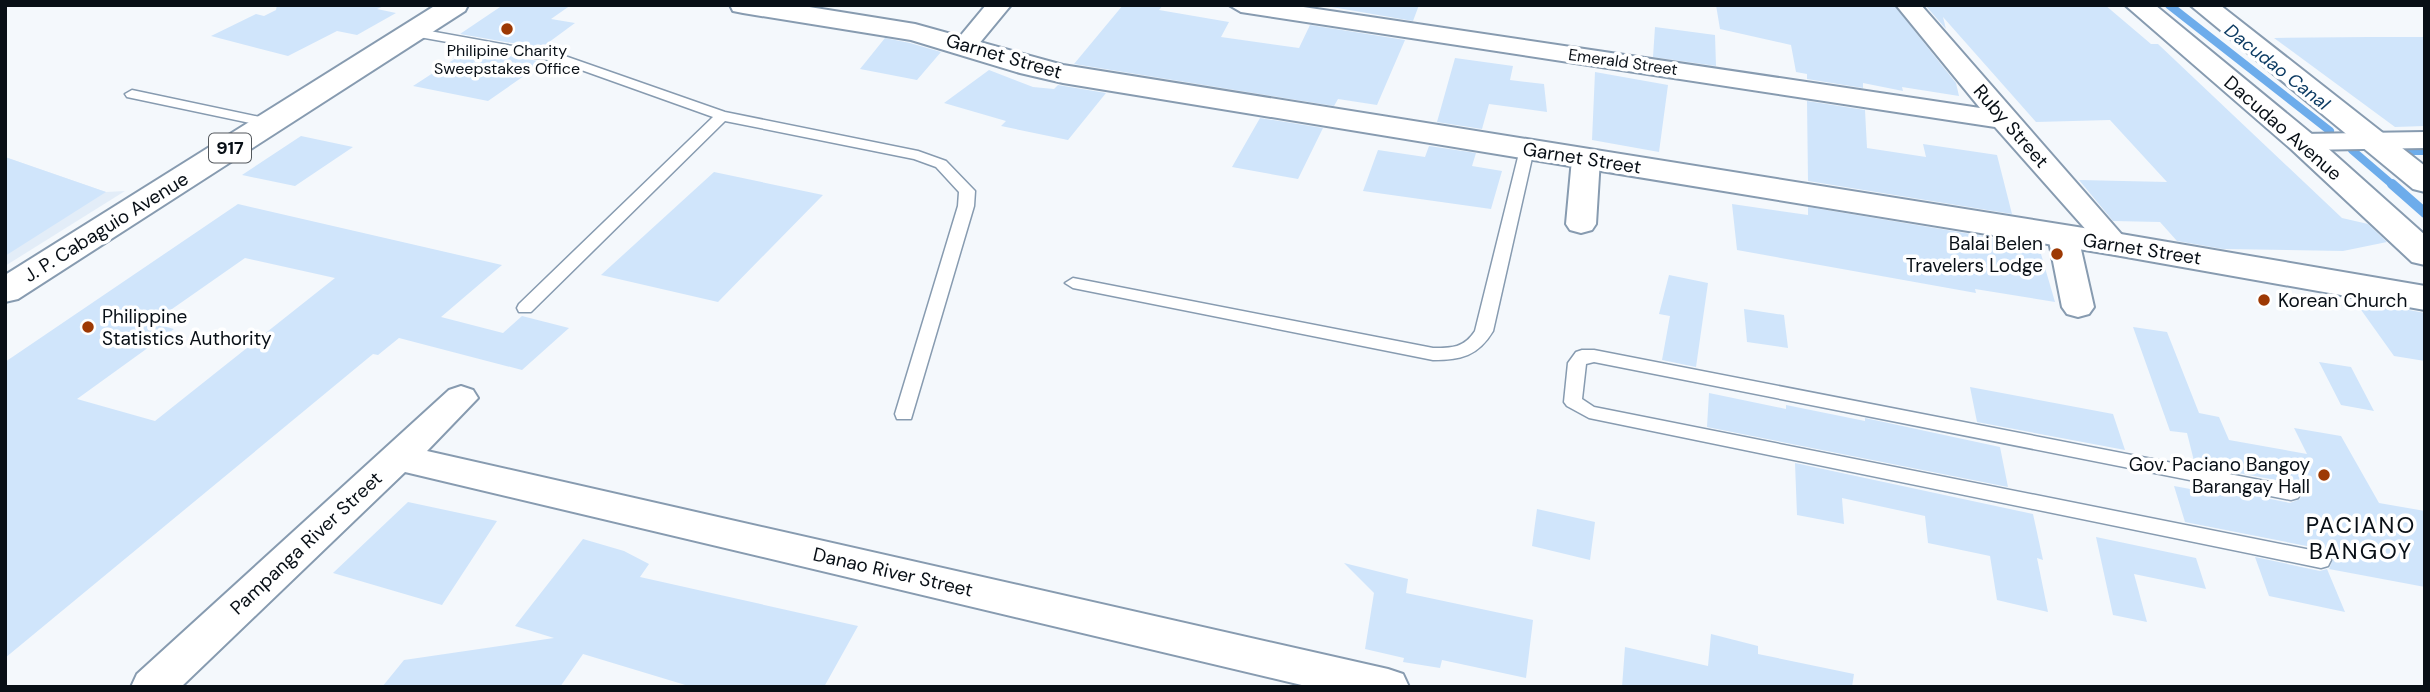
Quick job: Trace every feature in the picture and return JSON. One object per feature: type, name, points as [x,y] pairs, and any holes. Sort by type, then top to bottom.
[{"type":"street","name":"J. P. Cabaguio Avenue","points":[[11,282],[270,123],[455,5]]},
{"type":"street","name":"Garnet Street","points":[[743,5],[890,27],[1063,74],[2115,244],[2425,298]]},
{"type":"street","points":[[964,46],[999,5]]},
{"type":"street","name":"Emerald Street","points":[[1241,5],[2004,120]]},
{"type":"street","name":"Ruby Street","points":[[1908,5],[2004,120],[2115,244]]},
{"type":"street","name":"Dacudao Avenue","points":[[2138,5],[2302,142],[2425,254]]},
{"type":"street","points":[[2203,5],[2377,141],[2425,182]]},
{"type":"street","points":[[2302,142],[2425,140]]},
{"type":"street","points":[[1581,224],[1586,159]]},
{"type":"street","points":[[2063,236],[2078,307]]},
{"type":"street","name":"Pampanga River Street","points":[[152,687],[461,398]]},
{"type":"street","name":"Danao River Street","points":[[398,457],[1388,687]]},
{"type":"lane","points":[[413,32],[562,59],[722,116],[918,155],[941,164],[967,191],[966,206],[904,414]]},
{"type":"lane","points":[[132,94],[270,123]]},
{"type":"lane","points":[[525,308],[722,116]]},
{"type":"lane","points":[[1073,283],[1433,354],[1458,354],[1476,346],[1484,331],[1527,149]]},
{"type":"lane","points":[[2291,493],[1594,356],[1582,356],[1577,363],[1573,402],[1589,412],[2321,560]]},
{"type":"shaded area","points":[[5,157],[106,192],[125,191],[5,266]]},
{"type":"building","points":[[277,5],[386,5],[377,9],[396,13],[357,35],[337,31],[288,56],[211,36],[256,14],[264,16],[276,10]]},
{"type":"building","points":[[503,5],[571,5],[551,19],[575,23],[541,48],[460,34]]},
{"type":"building","points":[[1123,5],[1163,5],[1159,10],[1229,22],[1221,37],[1299,48],[1310,25],[1405,40],[1377,105],[1338,99],[1334,106],[1074,64]]},
{"type":"building","points":[[1320,5],[1419,5],[1413,21]]},
{"type":"building","points":[[1716,5],[1894,5],[1956,83],[1959,96],[1902,87],[1903,91],[1863,83],[1863,88],[1807,79],[1807,74],[1796,72],[1791,45],[1720,29]]},
{"type":"building","points":[[1925,5],[2105,5],[2151,44],[2158,44],[2342,218],[2368,224],[2387,242],[2343,251],[2223,249],[2177,241],[2160,222],[2113,221],[2079,180],[2167,182],[2110,120],[2036,122],[1943,17],[1946,29]]},
{"type":"building","points":[[1655,27],[1715,35],[1716,66],[1653,57]]},
{"type":"building","points":[[2425,37],[2425,126],[2395,127],[2274,38]]},
{"type":"building","points":[[885,38],[941,52],[917,80],[860,69]]},
{"type":"building","points":[[470,49],[544,62],[488,101],[413,86]]},
{"type":"building","points":[[1455,58],[1513,66],[1510,80],[1544,84],[1547,112],[1489,104],[1482,129],[1437,122]]},
{"type":"building","points":[[989,70],[1033,87],[1054,89],[1058,85],[1106,93],[1068,140],[1001,126],[1006,121],[944,103]]},
{"type":"building","points":[[1595,72],[1668,85],[1659,152],[1592,140]]},
{"type":"building","points":[[1807,101],[1865,110],[1867,148],[1926,157],[1923,144],[1997,155],[2012,214],[1808,181]]},
{"type":"building","points":[[1260,118],[1323,128],[1298,179],[1232,167]]},
{"type":"building","points":[[301,136],[353,147],[295,186],[242,175]]},
{"type":"building","points":[[1429,146],[1476,153],[1472,166],[1502,171],[1491,209],[1363,191],[1378,150],[1425,157]]},
{"type":"building","points":[[5,157],[106,192],[5,256]]},
{"type":"building","points":[[714,172],[823,195],[718,302],[601,275]]},
{"type":"building","points":[[238,204],[502,265],[441,317],[503,333],[522,316],[569,328],[522,370],[399,338],[378,355],[373,354],[5,658],[5,362]],"holes":[[[245,258],[335,278],[155,421],[77,399],[174,329],[152,323]]]},
{"type":"building","points":[[1732,204],[1808,215],[1808,207],[2019,242],[2021,251],[2041,254],[2055,302],[1975,289],[1976,293],[1737,250]]},
{"type":"building","points":[[1669,275],[1708,283],[1696,367],[1662,360],[1670,316],[1659,314]]},
{"type":"building","points":[[2354,300],[2425,313],[2425,361],[2394,356]]},
{"type":"building","points":[[1744,309],[1784,315],[1788,348],[1747,342]]},
{"type":"building","points":[[2133,327],[2167,332],[2199,413],[2219,417],[2229,440],[2307,454],[2294,428],[2341,436],[2379,503],[2425,511],[2425,587],[2329,569],[2333,559],[2329,551],[2322,549],[2185,522],[2174,486],[2201,491],[2200,485],[2290,503],[2300,499],[2303,492],[2299,485],[2292,483],[2195,465],[2187,433],[2170,431]]},
{"type":"building","points":[[2319,362],[2351,367],[2374,411],[2341,405]]},
{"type":"building","points":[[1970,387],[2113,414],[2125,450],[1977,422]]},
{"type":"building","points":[[1709,393],[1786,409],[1786,405],[1865,421],[1865,418],[2000,447],[2008,487],[1707,427]]},
{"type":"building","points":[[1795,463],[2033,514],[2043,560],[2037,558],[2048,612],[1997,600],[1990,556],[1928,543],[1925,516],[1842,498],[1844,524],[1797,515]]},
{"type":"building","points":[[408,502],[497,521],[442,605],[333,573]]},
{"type":"building","points":[[1537,509],[1595,522],[1590,560],[1532,546]]},
{"type":"building","points":[[2096,537],[2196,558],[2206,589],[2134,574],[2147,622],[2113,615]]},
{"type":"building","points":[[583,539],[624,551],[649,564],[640,577],[858,626],[824,687],[692,687],[583,654],[560,687],[382,687],[404,660],[554,638],[515,626]]},
{"type":"building","points":[[2255,557],[2320,571],[2327,569],[2345,612],[2269,596]]},
{"type":"building","points":[[1344,563],[1408,579],[1406,593],[1533,620],[1526,678],[1442,660],[1440,668],[1403,662],[1404,658],[1365,649],[1374,593]]},
{"type":"building","points":[[1711,634],[1758,646],[1758,654],[1854,674],[1852,687],[1622,687],[1625,647],[1708,666]]},
{"type":"waterway","name":"Dacudao Canal","points":[[2169,5],[2330,131]]},
{"type":"waterway","name":"Dacudao Canal","points":[[2352,150],[2394,186]]},
{"type":"waterway","points":[[2408,151],[2425,151]]},
{"type":"waterway","name":"Dacudao Canal","points":[[2392,184],[2425,213]]},
{"type":"place","name":"Philipine Charity Sweepstakes Office","points":[[507,29]]},
{"type":"place","name":"Balai Belen Travelers Lodge","points":[[2057,254]]},
{"type":"place","name":"Korean Church","points":[[2264,300]]},
{"type":"place","name":"Philippine Statistics Authority","points":[[88,327]]},
{"type":"place","name":"Gov. Paciano Bangoy Barangay Hall","points":[[2324,475]]},
{"type":"district","name":"PACIANO BANGOY","points":[[2361,538]]}]
